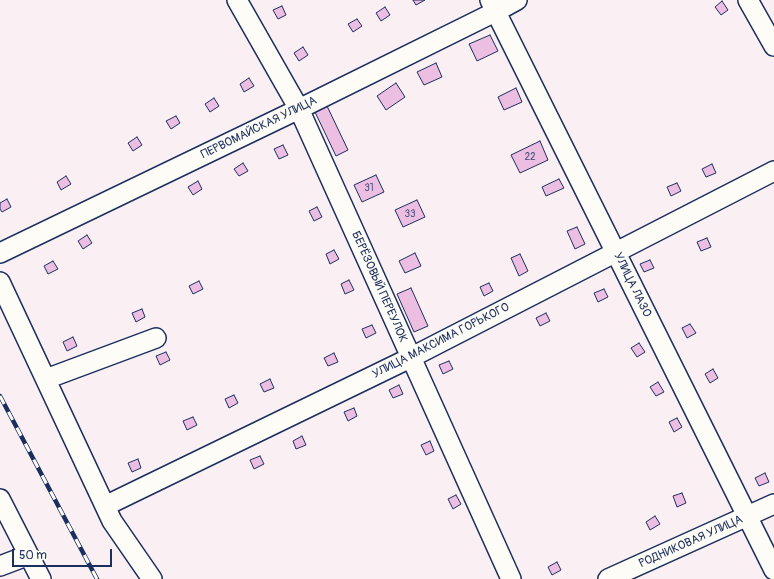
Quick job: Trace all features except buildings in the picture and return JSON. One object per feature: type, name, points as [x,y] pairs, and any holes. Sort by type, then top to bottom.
[{"type":"street","name":"БЕРЁЗОВЫЙ ПЕРЕУЛОК","points":[[237,0],[299,110],[511,579]]},
{"type":"street","name":"ПЕРВОМАЙСКАЯ УЛИЦА","points":[[0,253],[299,110],[494,6],[517,0]]},
{"type":"street","points":[[748,0],[774,46]]},
{"type":"street","name":"УЛИЦА ЛАЗО","points":[[494,6],[774,570]]},
{"type":"street","name":"УЛИЦА МАКСИМА ГОРЬКОГО","points":[[106,506],[410,358],[774,171]]},
{"type":"street","points":[[0,282],[112,521],[152,579]]},
{"type":"street","points":[[46,379],[156,338]]},
{"type":"street","points":[[0,499],[41,579]]},
{"type":"street","name":"РОДНИКОВАЯ УЛИЦА","points":[[608,579],[774,504]]},
{"type":"street","points":[[0,566],[29,555]]},
{"type":"railway","points":[[0,396],[97,579]]}]
